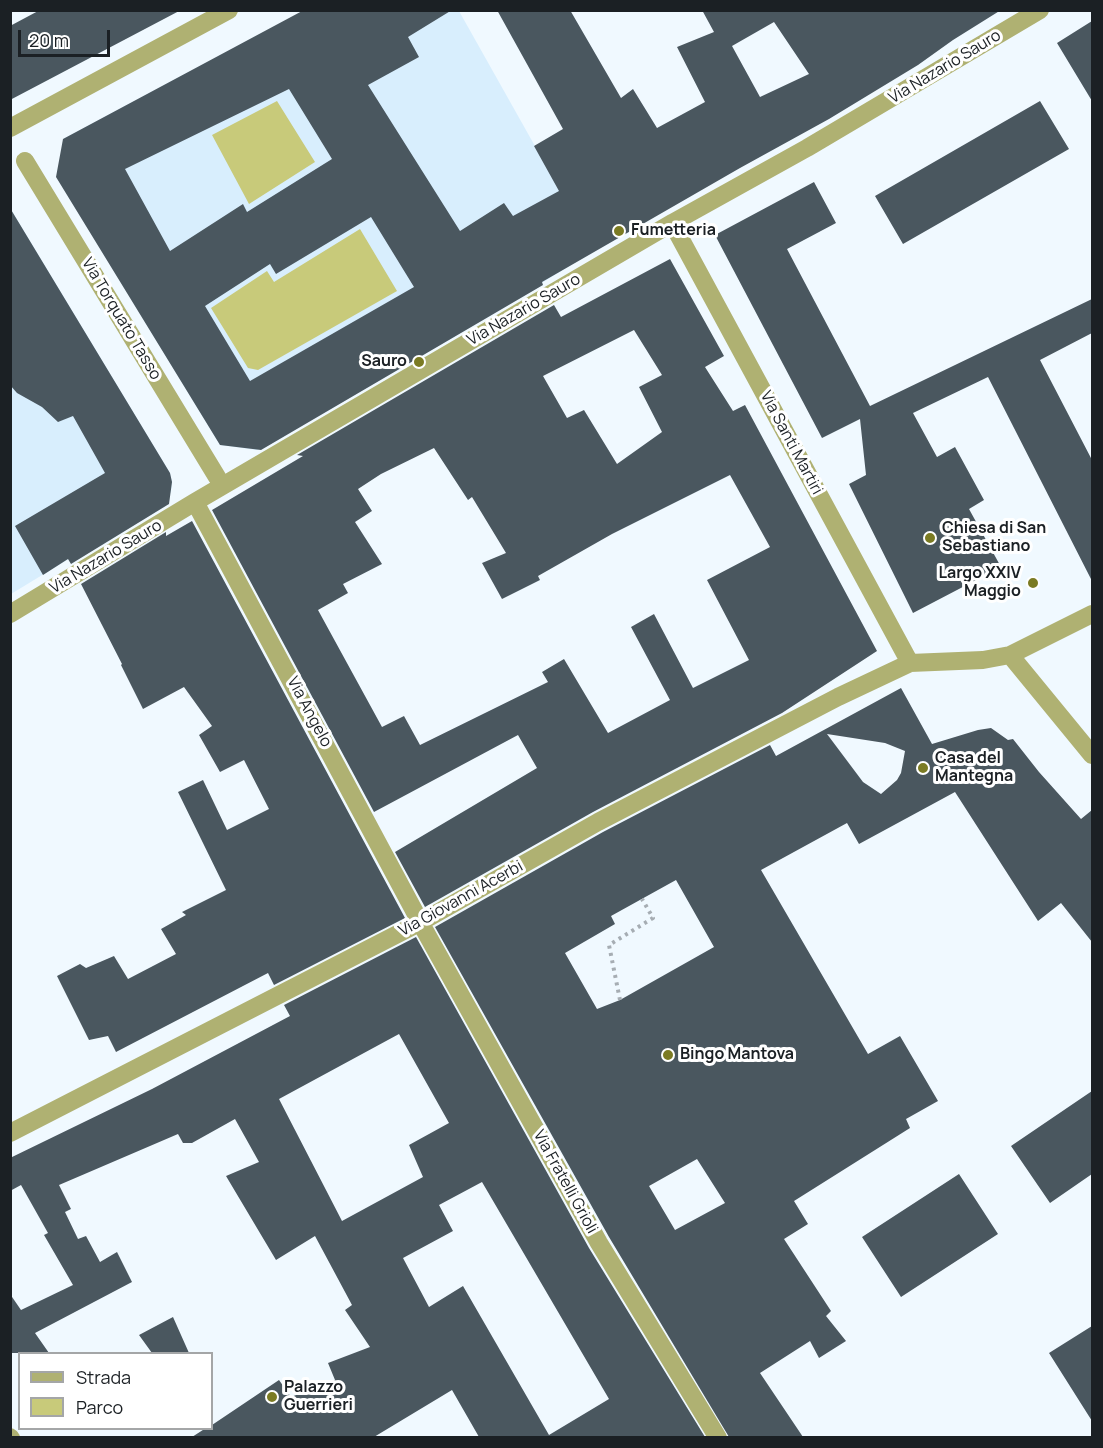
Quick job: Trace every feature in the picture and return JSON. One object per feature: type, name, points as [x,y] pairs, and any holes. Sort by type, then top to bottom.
[{"type":"street","points":[[10,128],[230,10]]},
{"type":"street","name":"Via Nazario Sauro","points":[[10,614],[195,502],[672,223],[807,148],[1040,10]]},
{"type":"street","name":"Via Torquato Tasso","points":[[25,161],[217,477]]},
{"type":"street","name":"Via Santi Martiri","points":[[672,223],[910,663]]},
{"type":"street","name":"Via Angelo","points":[[195,502],[421,922]]},
{"type":"street","points":[[910,663],[983,660],[1010,655],[1092,614]]},
{"type":"street","points":[[1010,655],[1092,755]]},
{"type":"street","name":"Via Giovanni Acerbi","points":[[10,1133],[421,922],[598,822],[838,697],[910,663]]},
{"type":"street","name":"Via Fratelli Grioli","points":[[421,922],[599,1243],[718,1437]]},
{"type":"path","points":[[620,1000],[609,945],[653,918],[642,898]]},
{"type":"shaded area","points":[[304,11],[459,11],[594,251],[450,339],[257,450],[220,445],[138,310],[63,139]]},
{"type":"shaded area","points":[[10,208],[170,473],[172,482],[171,492],[164,501],[11,594]]},
{"type":"green space","points":[[277,101],[315,162],[249,204],[212,135]]},
{"type":"green space","points":[[360,229],[397,291],[258,370],[248,368],[211,308],[267,271],[274,282]]},
{"type":"building","points":[[40,10],[181,10],[10,100],[10,26]]},
{"type":"building","points":[[304,10],[452,10],[408,37],[419,57],[368,85],[460,231],[504,203],[513,216],[559,191],[534,146],[563,129],[497,10],[570,10],[621,98],[633,89],[657,128],[705,102],[677,47],[714,32],[702,10],[1001,10],[918,65],[829,119],[542,282],[543,285],[261,450],[220,445],[56,177],[63,139]],"holes":[[[774,22],[809,74],[760,97],[732,46]],[[289,89],[332,159],[247,212],[243,204],[170,251],[125,169]],[[371,217],[414,287],[250,381],[205,306],[270,264],[276,274]]]},
{"type":"building","points":[[1092,21],[1092,101],[1057,43]]},
{"type":"building","points":[[1040,101],[1069,149],[903,244],[875,196]]},
{"type":"building","points":[[814,182],[836,223],[787,249],[870,406],[1092,299],[1092,333],[1040,360],[1092,460],[1092,581],[988,377],[913,413],[937,457],[955,447],[984,500],[969,509],[1001,567],[913,613],[849,484],[866,475],[860,419],[822,438],[715,235]]},
{"type":"building","points":[[10,208],[170,473],[172,482],[169,504],[71,564],[68,559],[43,575],[15,526],[105,473],[73,416],[58,422],[42,407],[17,393],[10,385]]},
{"type":"building","points":[[670,259],[724,356],[705,367],[733,411],[745,405],[877,651],[782,713],[593,812],[425,907],[395,852],[537,768],[518,735],[374,812],[212,510],[303,456],[297,455],[554,305],[561,317]],"holes":[[[634,330],[662,375],[639,387],[662,432],[617,464],[584,410],[567,418],[543,376]],[[434,448],[468,500],[472,497],[506,553],[482,563],[502,599],[540,580],[538,576],[612,534],[730,475],[770,547],[707,580],[749,660],[693,688],[654,614],[631,627],[670,700],[608,733],[564,659],[542,672],[548,682],[420,745],[404,716],[382,727],[318,610],[348,593],[343,584],[382,564],[355,522],[372,511],[358,489],[381,474]]]},
{"type":"building","points":[[192,521],[405,918],[274,985],[268,973],[116,1052],[108,1036],[89,1040],[57,976],[80,964],[86,968],[114,956],[128,979],[176,954],[161,929],[186,915],[182,912],[226,890],[178,792],[203,780],[227,830],[269,809],[244,760],[220,772],[199,735],[212,726],[184,687],[143,709],[81,584],[166,532],[166,536]]},
{"type":"building","points":[[901,688],[932,744],[991,728],[1008,740],[1013,739],[1081,819],[1092,810],[1092,942],[1061,903],[1038,921],[955,792],[859,844],[847,823],[761,870],[868,1054],[900,1036],[938,1101],[906,1119],[910,1128],[794,1201],[808,1224],[784,1239],[831,1311],[826,1316],[846,1341],[819,1358],[810,1341],[760,1373],[803,1437],[729,1437],[609,1237],[435,927],[603,832],[770,745],[776,756]],"holes":[[[827,734],[885,743],[905,751],[901,773],[897,780],[881,794],[863,782]],[[676,880],[714,947],[620,1000],[597,1009],[565,953],[615,924],[611,916]],[[697,1159],[725,1203],[675,1230],[649,1186]]]},
{"type":"building","points":[[416,937],[589,1248],[705,1437],[479,1437],[452,1390],[374,1437],[192,1437],[203,1430],[213,1430],[213,1424],[279,1380],[291,1397],[335,1380],[328,1363],[370,1347],[345,1310],[352,1305],[315,1236],[276,1260],[226,1176],[259,1162],[235,1119],[192,1143],[183,1143],[178,1134],[59,1185],[71,1209],[65,1212],[78,1239],[86,1236],[100,1262],[117,1252],[132,1282],[35,1333],[48,1352],[10,1353],[10,1294],[21,1310],[73,1285],[44,1235],[48,1233],[21,1185],[10,1191],[10,1158],[152,1089],[290,1016],[284,1005]],"holes":[[[399,1034],[449,1123],[409,1145],[423,1177],[342,1221],[279,1099]],[[482,1182],[609,1399],[549,1435],[463,1286],[429,1307],[403,1258],[453,1231],[439,1205]]]},
{"type":"building","points":[[1092,1091],[1092,1174],[1050,1203],[1011,1146]]},
{"type":"building","points":[[959,1174],[998,1234],[901,1297],[862,1237]]},
{"type":"building","points":[[173,1317],[189,1352],[151,1352],[139,1335]]},
{"type":"building","points":[[1092,1326],[1092,1421],[1049,1353]]},
{"type":"place","name":"Fumetteria","points":[[619,231]]},
{"type":"place","name":"Sauro","points":[[419,362]]},
{"type":"place","name":"Chiesa di San Sebastiano","points":[[930,538]]},
{"type":"place","name":"Largo XXIV Maggio","points":[[1033,583]]},
{"type":"place","name":"Casa del Mantegna","points":[[923,768]]},
{"type":"place","name":"Bingo Mantova","points":[[668,1055]]},
{"type":"place","name":"Palazzo Guerrieri","points":[[272,1397]]}]
